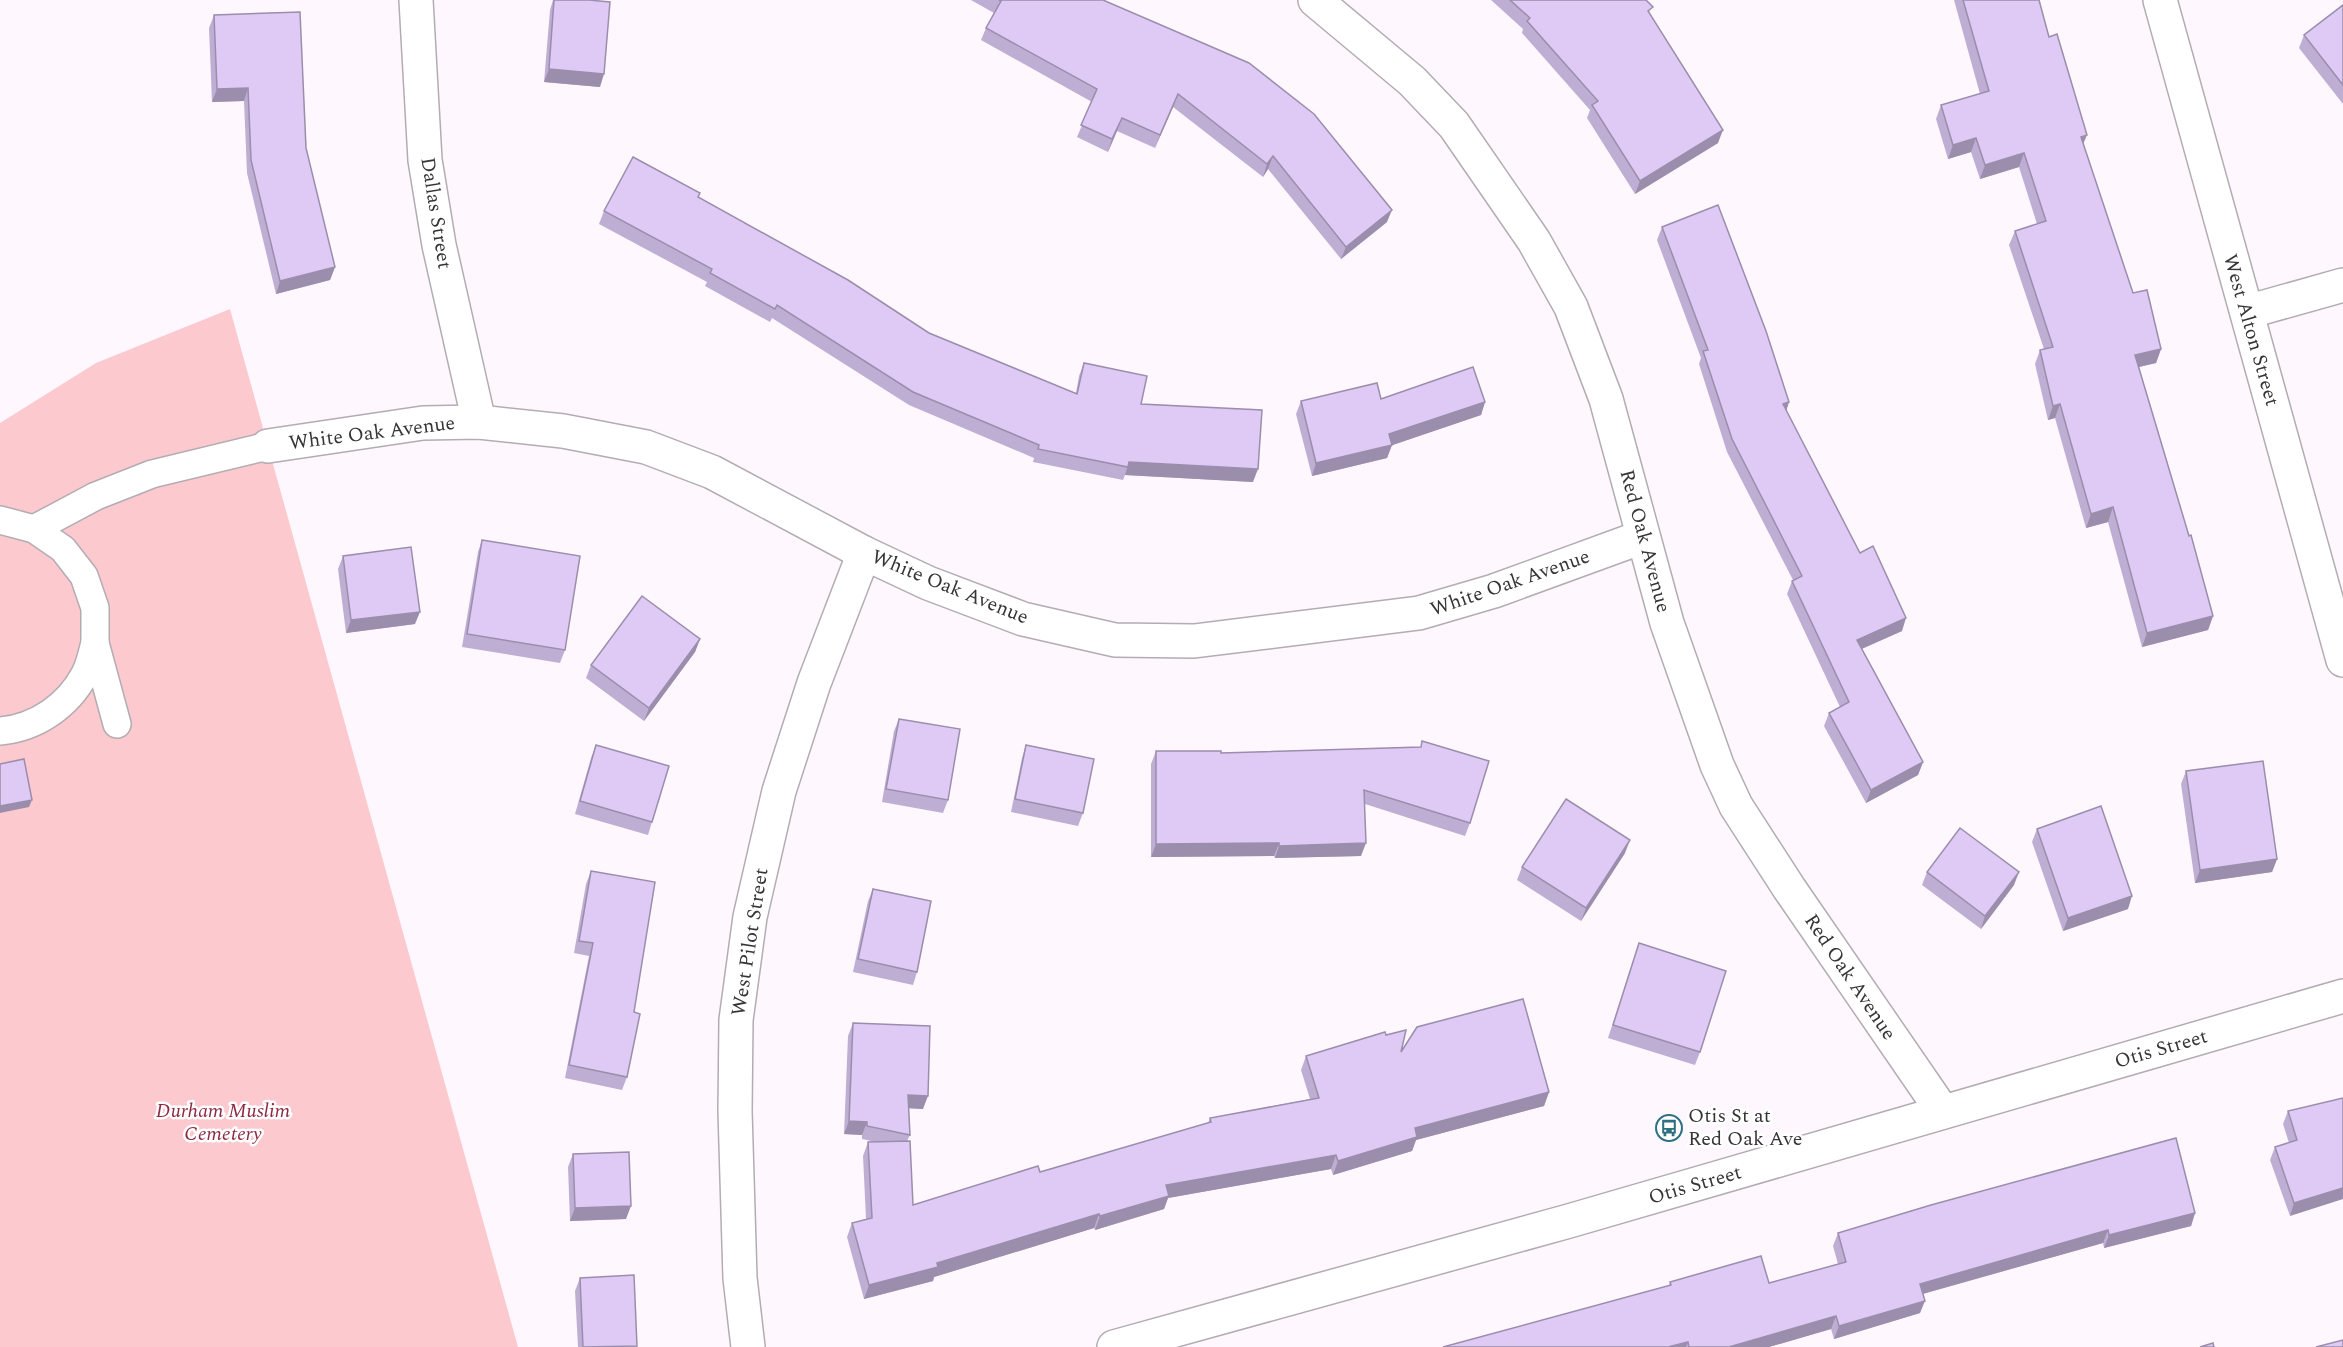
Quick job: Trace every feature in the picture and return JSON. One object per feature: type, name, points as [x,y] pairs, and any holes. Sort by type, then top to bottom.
[{"type":"street","name":"Dallas Street","points":[[416,0],[429,181],[439,245],[479,422]]},
{"type":"street","name":"Red Oak Avenue","points":[[1315,0],[1412,81],[1454,125],[1534,241],[1571,307],[1606,399],[1667,623],[1717,765],[1736,806],[1789,888],[1943,1112]]},
{"type":"street","name":"West Alton Street","points":[[2160,0],[2343,660]]},
{"type":"street","points":[[2247,312],[2343,285]]},
{"type":"street","name":"White Oak Avenue","points":[[268,446],[423,423],[479,422],[563,430],[646,447],[712,472],[864,553],[928,583],[1023,619],[1115,640],[1194,641],[1419,613],[1494,591],[1642,537]]},
{"type":"street","name":"West Pilot Street","points":[[748,1347],[740,1278],[735,1111],[736,1020],[750,917],[779,791],[814,683],[864,553]]},
{"type":"street","name":"Otis Street","points":[[1114,1347],[1569,1221],[2343,996]]},
{"type":"lane","points":[[34,529],[96,496],[152,474],[268,446]]},
{"type":"lane","points":[[0,520],[34,529],[63,549],[84,576],[94,609],[95,643],[117,724]]},
{"type":"lane","points":[[0,731],[13,730],[43,719],[67,699],[86,673],[95,643]]},
{"type":"green space","name":"Durham Muslim Cemetery","points":[[230,309],[518,1347],[0,1347],[0,423],[96,363]]},
{"type":"building","points":[[554,0],[610,2],[604,74],[549,69]]},
{"type":"building","points":[[999,0],[1103,0],[1249,63],[1314,114],[1392,210],[1346,247],[1273,156],[1267,164],[1178,94],[1160,135],[1122,118],[1112,139],[1081,125],[1097,89],[986,28],[1001,1]]},
{"type":"building","points":[[1510,0],[1646,0],[1653,7],[1648,11],[1723,130],[1640,181],[1592,105],[1598,101],[1527,21],[1530,18]]},
{"type":"building","points":[[1963,0],[2039,0],[2049,37],[2057,34],[2087,135],[2081,137],[2133,293],[2147,290],[2161,349],[2135,355],[2189,536],[2191,535],[2213,616],[2147,633],[2113,507],[2091,514],[2060,404],[2053,406],[2040,350],[2053,347],[2015,231],[2046,221],[2024,153],[1985,165],[1976,138],[1953,145],[1941,105],[1989,91]]},
{"type":"building","points":[[2343,5],[2343,85],[2304,35]]},
{"type":"building","points":[[300,12],[306,148],[335,267],[280,281],[251,160],[248,88],[217,89],[214,15]]},
{"type":"building","points":[[633,157],[700,193],[698,197],[848,280],[929,333],[1077,394],[1084,363],[1147,376],[1141,404],[1262,410],[1258,469],[1129,462],[1128,467],[1038,449],[1039,445],[913,392],[777,305],[775,309],[710,273],[712,269],[604,211]]},
{"type":"building","points":[[1718,205],[1766,331],[1789,402],[1783,404],[1860,553],[1873,546],[1906,618],[1857,640],[1923,762],[1871,790],[1829,713],[1849,702],[1792,581],[1802,576],[1732,439],[1703,351],[1708,350],[1662,227]]},
{"type":"building","points":[[1473,367],[1485,402],[1389,434],[1392,445],[1316,463],[1301,401],[1377,383],[1381,399]]},
{"type":"building","points":[[482,540],[580,556],[565,650],[467,634]]},
{"type":"building","points":[[411,547],[420,612],[351,620],[343,556]]},
{"type":"building","points":[[642,596],[700,639],[649,708],[591,665]]},
{"type":"building","points":[[899,719],[960,729],[948,800],[886,789]]},
{"type":"building","points":[[1422,741],[1489,761],[1470,823],[1364,790],[1366,843],[1279,846],[1279,843],[1156,844],[1156,751],[1221,751],[1221,753],[1421,747]]},
{"type":"building","points":[[596,745],[669,766],[652,822],[580,801]]},
{"type":"building","points":[[1026,745],[1094,759],[1083,813],[1015,799]]},
{"type":"building","points":[[24,759],[32,800],[0,806],[0,764]]},
{"type":"building","points":[[2263,761],[2277,859],[2200,870],[2186,771]]},
{"type":"building","points":[[1566,799],[1630,840],[1586,908],[1522,867]]},
{"type":"building","points":[[2101,806],[2132,896],[2068,918],[2037,829]]},
{"type":"building","points":[[1960,828],[2019,872],[1985,916],[1927,872]]},
{"type":"building","points":[[591,871],[655,882],[634,1012],[640,1014],[627,1077],[569,1065],[593,943],[579,941]]},
{"type":"building","points":[[873,889],[931,901],[917,972],[858,959]]},
{"type":"building","points":[[1639,943],[1726,971],[1700,1052],[1613,1025]]},
{"type":"building","points":[[1523,999],[1549,1092],[1415,1128],[1417,1137],[1338,1161],[1336,1155],[1166,1185],[1169,1196],[1100,1216],[1099,1214],[937,1263],[938,1267],[869,1285],[852,1223],[872,1218],[868,1142],[910,1141],[913,1205],[1038,1166],[1040,1172],[1211,1122],[1210,1118],[1319,1098],[1306,1056],[1385,1032],[1386,1035],[1406,1030],[1401,1052],[1417,1027]]},
{"type":"building","points":[[853,1023],[930,1026],[928,1096],[908,1095],[910,1135],[867,1126],[867,1122],[849,1121]]},
{"type":"building","points":[[2343,1098],[2343,1188],[2294,1203],[2275,1147],[2297,1140],[2288,1111]]},
{"type":"building","points":[[2176,1138],[2195,1213],[2109,1235],[2108,1230],[1920,1284],[1925,1301],[1839,1326],[1836,1316],[1729,1347],[1689,1347],[1688,1342],[1668,1347],[1443,1347],[1671,1285],[1670,1282],[1761,1256],[1769,1283],[1846,1262],[1838,1233]]},
{"type":"building","points":[[629,1152],[631,1206],[575,1208],[573,1154]]},
{"type":"building","points":[[634,1275],[637,1346],[583,1347],[580,1278]]},
{"type":"building","points":[[2343,1340],[2343,1347],[2316,1347]]},
{"type":"building","points":[[2213,1343],[2214,1347],[2200,1347]]},
{"type":"place","name":"Otis St at Red Oak Ave","points":[[1669,1128]]}]
